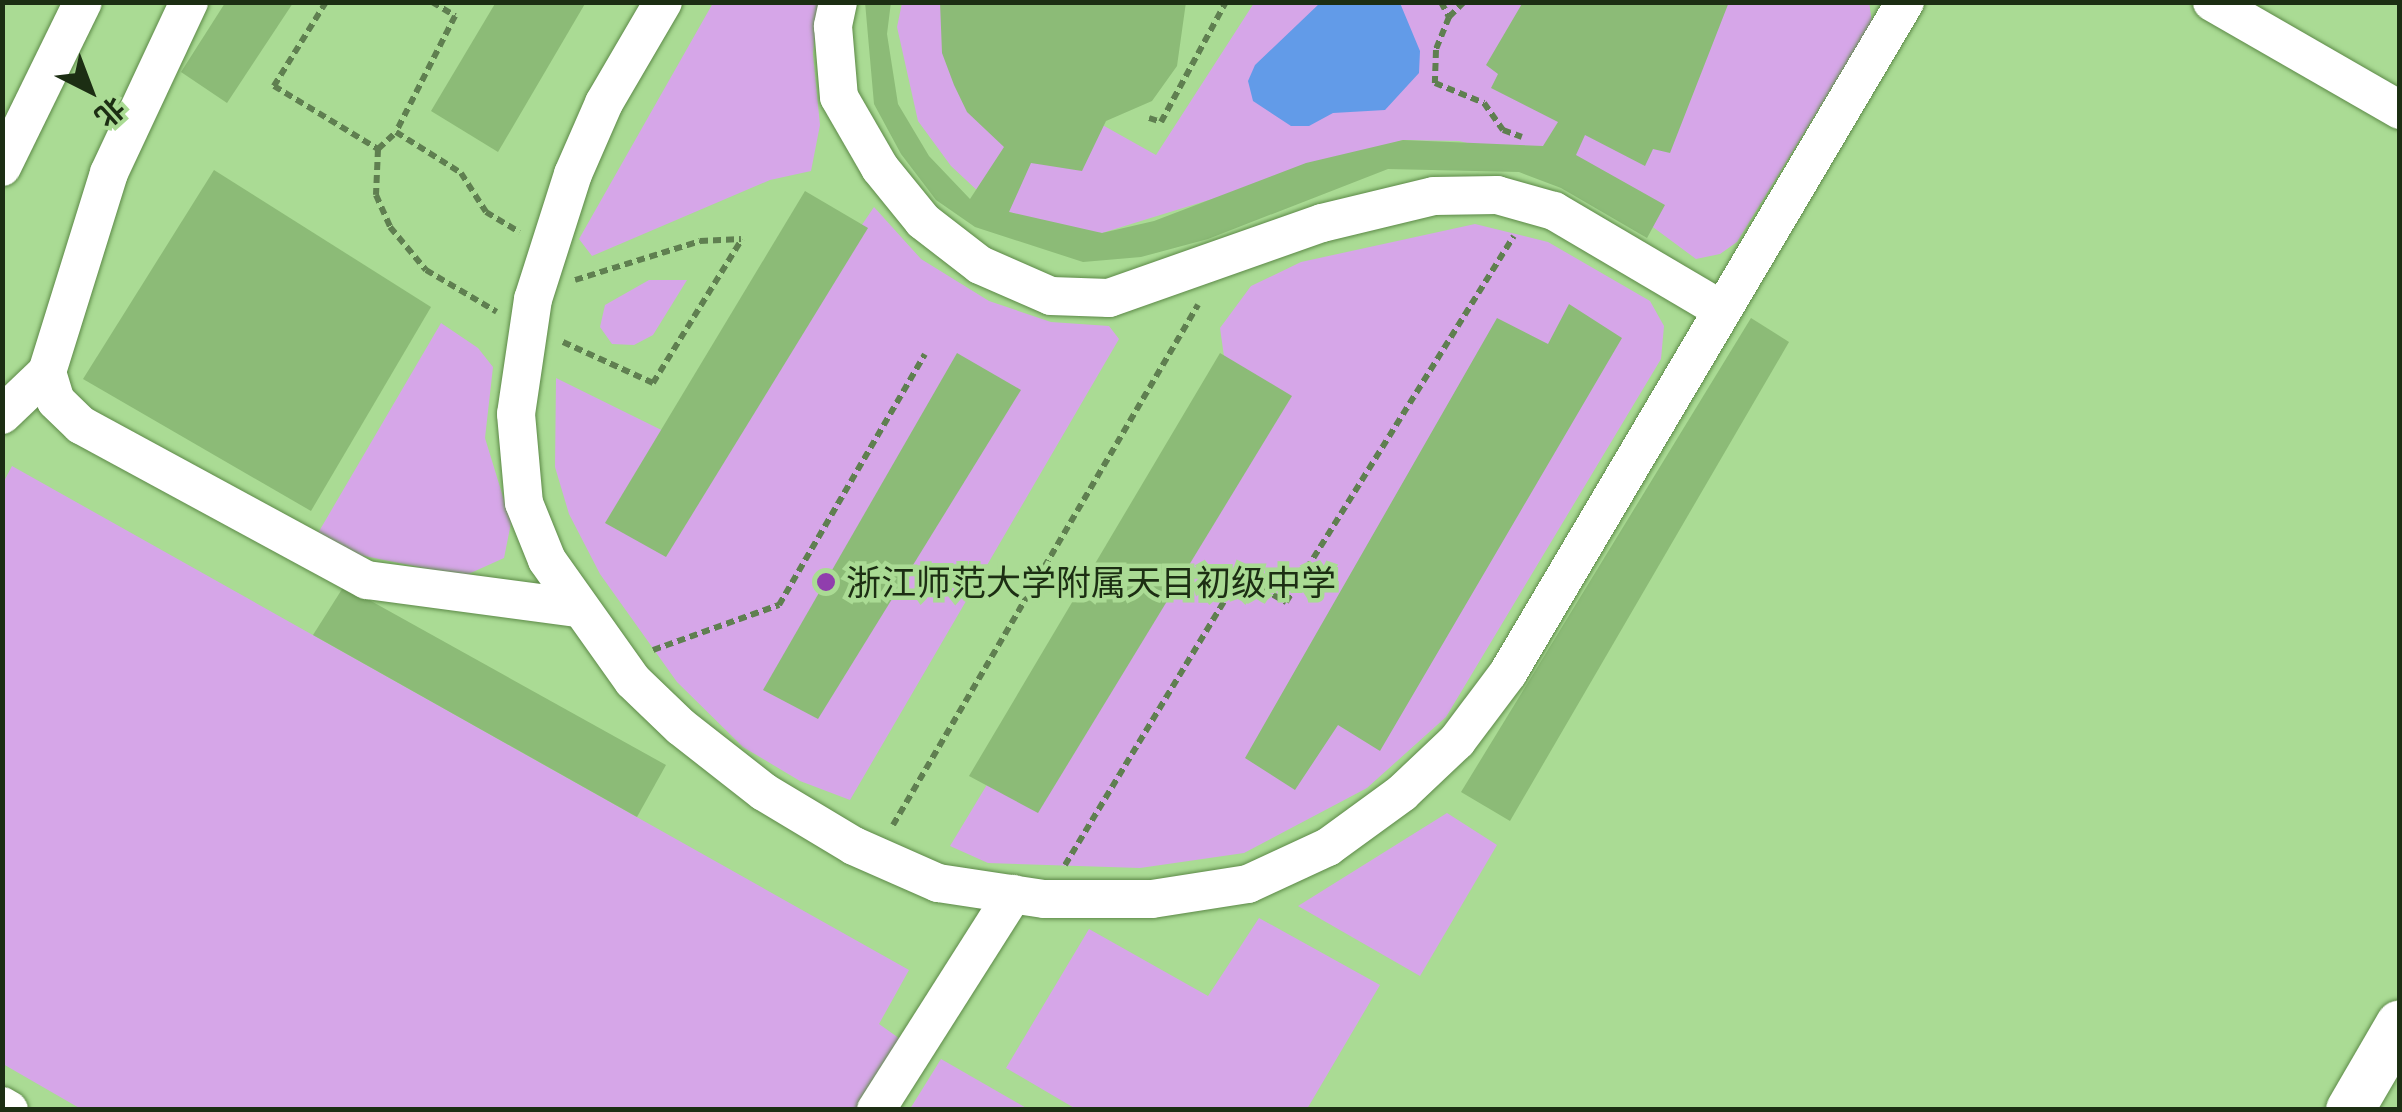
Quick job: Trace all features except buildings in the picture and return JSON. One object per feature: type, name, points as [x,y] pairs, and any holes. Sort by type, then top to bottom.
[{"type":"main road","points":[[2350,1110],[2400,1024]]},
{"type":"street","points":[[2,167],[82,2]]},
{"type":"street","points":[[2,415],[47,372],[109,173],[189,2]]},
{"type":"street","points":[[663,2],[604,103],[544,265],[529,327],[516,414],[524,503],[548,560],[619,662],[681,727],[764,792],[876,856],[938,882],[1029,896],[1152,898],[1248,884],[1328,847],[1402,793],[1457,741],[1508,672],[1902,4]]},
{"type":"street","points":[[838,2],[839,97],[923,221],[980,264],[1051,296],[1109,298],[1224,261],[1322,223],[1434,196],[1497,195],[1534,205],[1626,250],[1722,310]]},
{"type":"street","points":[[2212,2],[2400,110]]},
{"type":"street","points":[[47,372],[56,401],[81,425],[367,580],[578,608]]},
{"type":"street","points":[[876,1110],[1029,896]]},
{"type":"street","points":[[2,1106],[9,1110]]},
{"type":"path","points":[[326,2],[274,86],[378,149]]},
{"type":"path","points":[[396,132],[461,173],[486,212],[544,265],[580,280],[700,241],[742,239],[653,384],[463,296],[426,270],[390,227],[376,195],[378,149],[396,132],[455,16],[432,2]]},
{"type":"path","points":[[1149,118],[1161,122],[1226,2]]},
{"type":"path","points":[[1441,2],[1449,17]]},
{"type":"path","points":[[1464,2],[1449,17],[1436,50],[1435,83],[1484,104],[1503,130],[1522,137]]},
{"type":"path","points":[[1029,896],[1239,576],[1286,602],[1534,205]]},
{"type":"path","points":[[876,856],[1224,261]]},
{"type":"path","points":[[619,662],[779,605],[925,354]]},
{"type":"shaded area","points":[[1869,2],[1872,22],[1737,242],[1720,254],[1696,259],[1576,170],[1459,141],[1403,140],[1102,233],[1054,227],[995,207],[951,166],[918,121],[897,27],[902,3],[1067,3],[1065,104],[1156,155],[1254,3]]},
{"type":"shaded area","points":[[713,3],[818,3],[813,54],[820,125],[811,171],[770,180],[592,256],[579,239]]},
{"type":"shaded area","points":[[874,207],[921,259],[989,301],[1051,322],[1109,326],[1119,339],[850,800],[800,781],[743,747],[677,682],[600,574],[569,514],[555,467],[556,378],[708,453]]},
{"type":"shaded area","points":[[1475,224],[1548,242],[1650,301],[1664,326],[1661,359],[1446,717],[1367,788],[1244,853],[1140,868],[988,863],[950,846],[1228,385],[1220,328],[1251,286],[1301,262]]},
{"type":"shaded area","points":[[649,280],[687,280],[653,335],[634,345],[612,344],[600,327],[605,305]]},
{"type":"shaded area","points":[[441,323],[478,348],[493,367],[485,438],[511,523],[504,558],[464,576],[359,555],[318,533]]},
{"type":"shaded area","points":[[12,466],[909,970],[879,1024],[903,1041],[859,1109],[81,1109],[3,1064],[2,485]]},
{"type":"shaded area","points":[[1447,813],[1497,845],[1420,976],[1298,906]]},
{"type":"shaded area","points":[[1259,918],[1380,985],[1307,1109],[1076,1109],[1006,1068],[1089,929],[1208,996]]},
{"type":"shaded area","points":[[941,1059],[1028,1109],[910,1109]]},
{"type":"water","points":[[1320,3],[1400,3],[1420,51],[1419,73],[1385,110],[1333,113],[1309,126],[1291,126],[1253,101],[1248,81],[1255,65]]},
{"type":"place","name":"浙江师范大学附属天目初级中学","points":[[826,582]]}]
